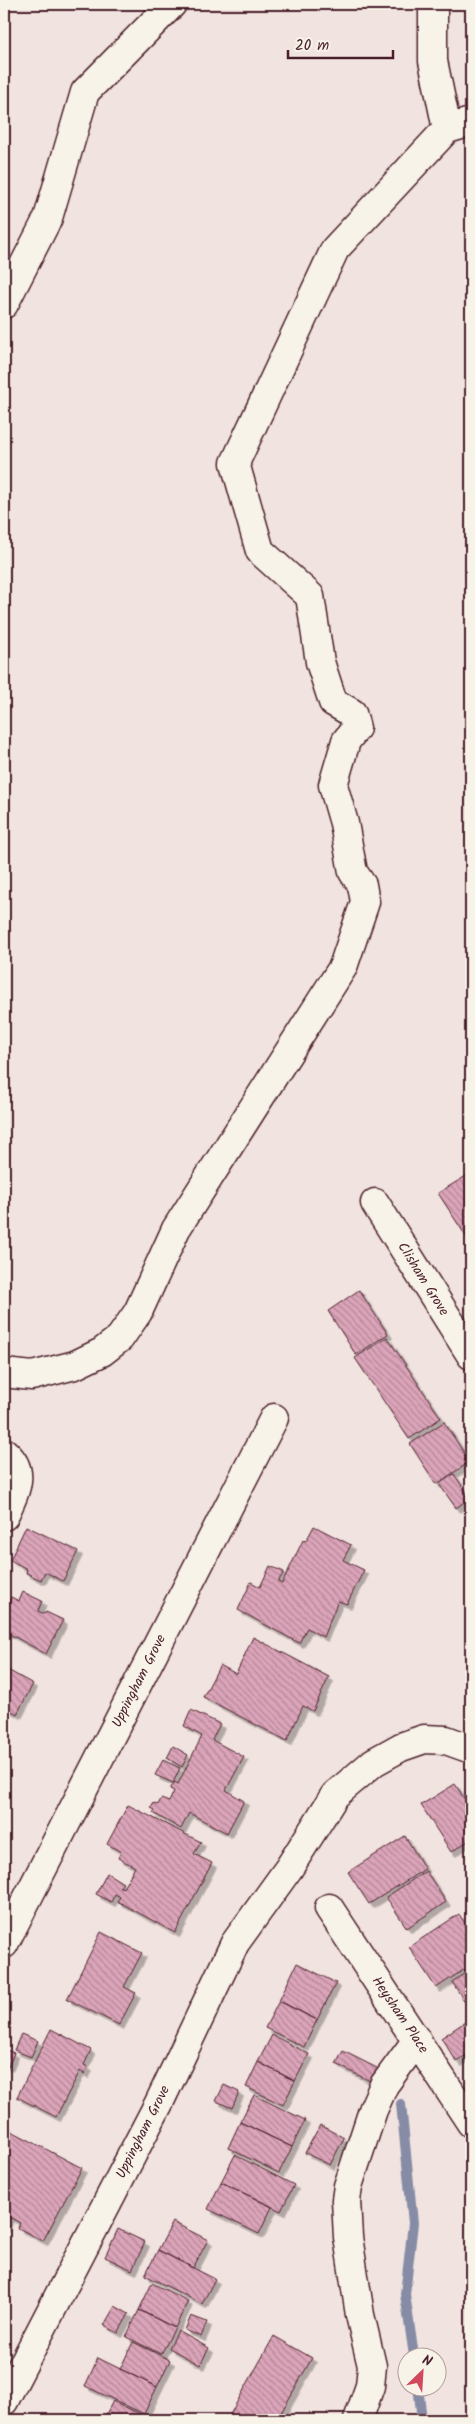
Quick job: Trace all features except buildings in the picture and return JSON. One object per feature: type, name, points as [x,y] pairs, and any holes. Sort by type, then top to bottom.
[{"type":"street","points":[[4,304],[48,218],[85,92],[172,4]]},
{"type":"street","points":[[4,1373],[32,1376],[75,1365],[102,1352],[120,1338],[138,1312],[176,1229],[343,967],[365,902],[362,885],[353,872],[344,823],[333,785],[346,741],[356,728],[352,713],[334,702],[320,662],[310,596],[260,552],[235,463],[335,249],[459,126],[433,61],[433,4]]},
{"type":"street","name":"Clisham Grove","points":[[375,1203],[471,1355]]},
{"type":"street","name":"Uppingham Grove","points":[[4,1944],[274,1418]]},
{"type":"street","points":[[4,1452],[12,1459],[19,1484],[4,1516]]},
{"type":"street","name":"Uppingham Grove","points":[[4,2401],[159,2103],[235,1943],[289,1868],[335,1795],[374,1762],[400,1747],[424,1740],[446,1740],[471,1749]]},
{"type":"street","name":"Heysham Place","points":[[329,1908],[471,2123]]},
{"type":"street","points":[[358,2420],[370,2386],[372,2366],[358,2305],[348,2237],[346,2200],[348,2186],[373,2110],[394,2068],[417,2040]]},
{"type":"waterway","points":[[401,2104],[413,2223],[405,2294],[413,2346]]},
{"type":"waterway","points":[[419,2396],[422,2420]]}]
